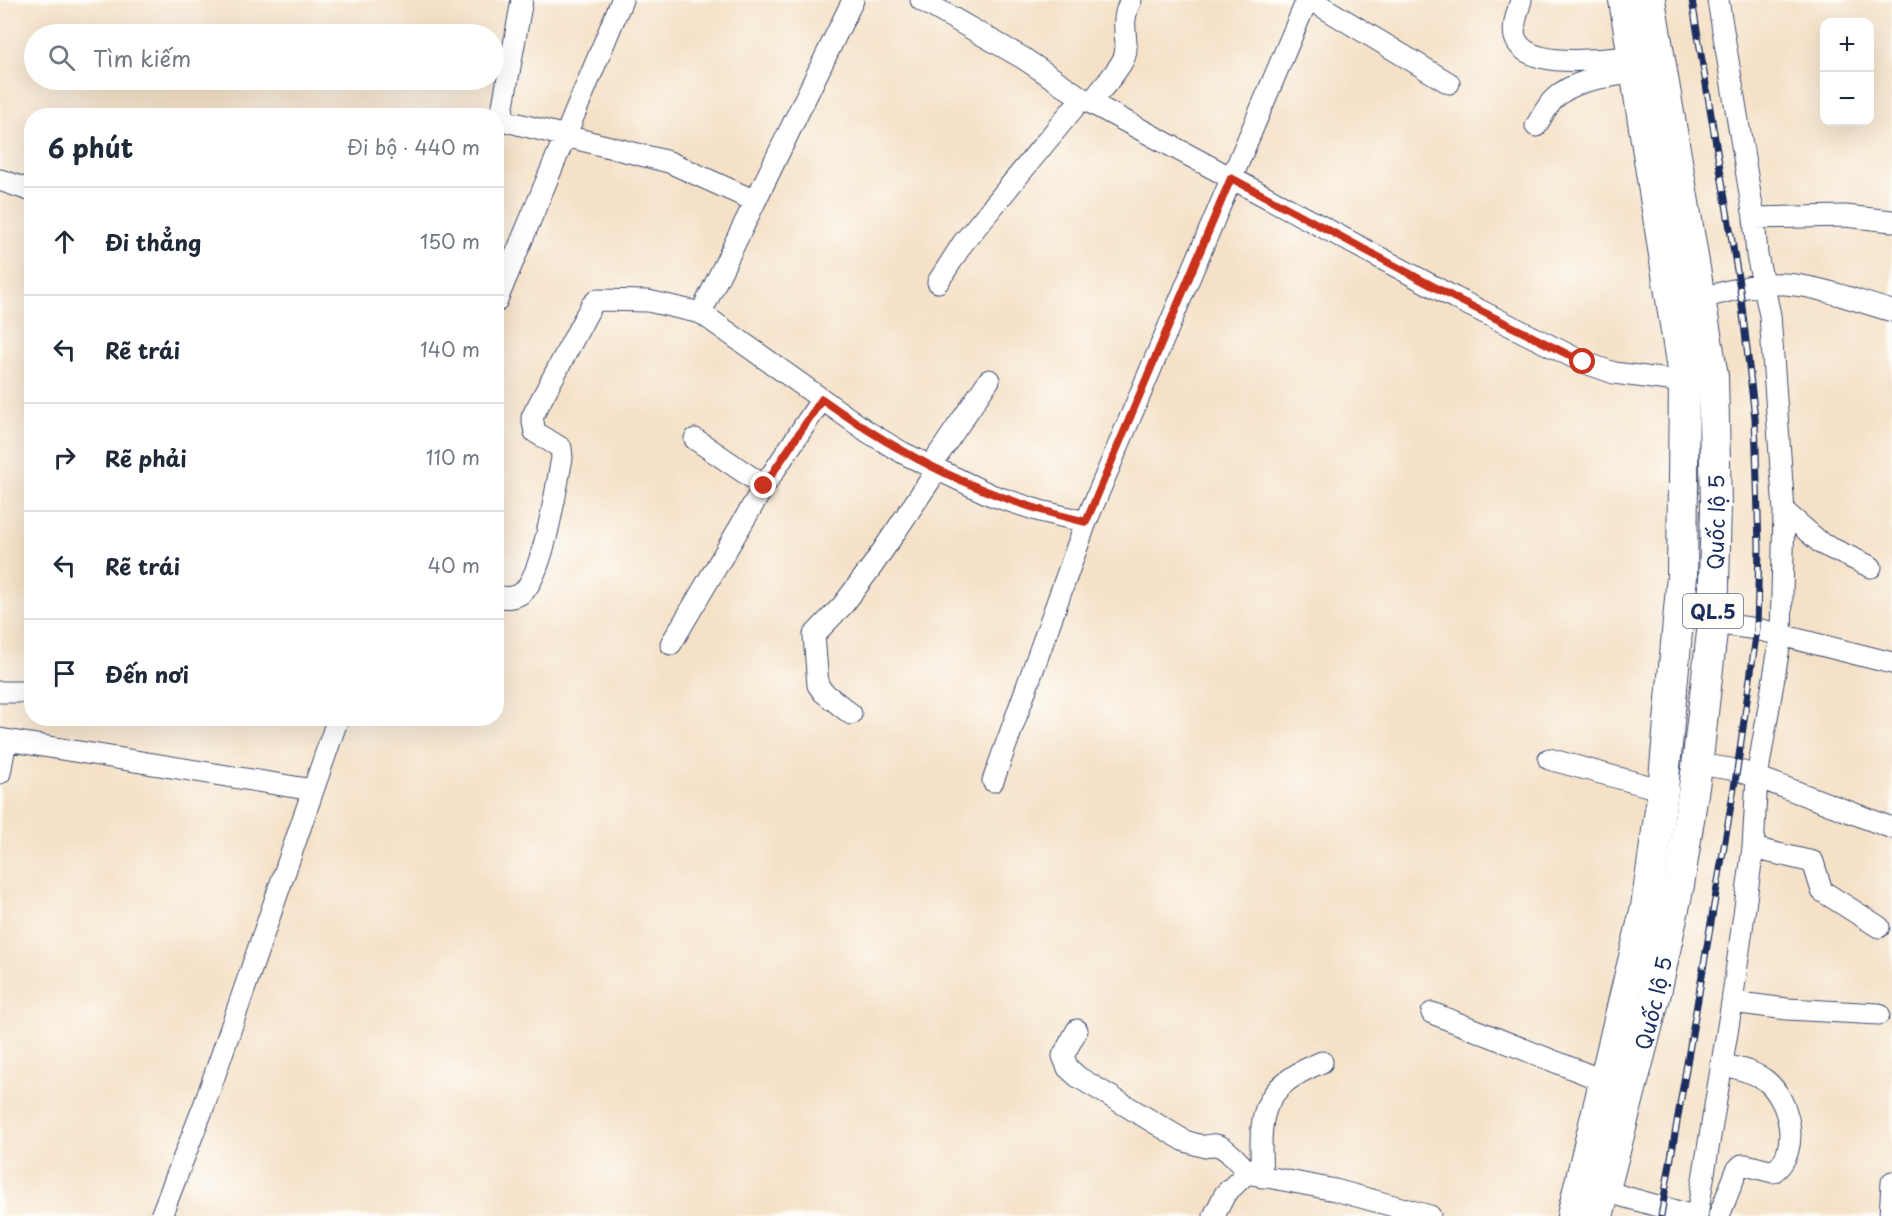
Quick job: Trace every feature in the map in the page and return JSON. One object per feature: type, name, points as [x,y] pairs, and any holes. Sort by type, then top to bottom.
[{"type":"highway","name":"Quốc lộ 5","points":[[1572,1216],[1646,907],[1663,790],[1682,576],[1684,382],[1624,0]]},
{"type":"highway","name":"Quốc lộ 5","points":[[1601,1203],[1656,993],[1679,885],[1697,764],[1713,622],[1716,505],[1713,376],[1650,0]]},
{"type":"street","points":[[504,108],[522,0]]},
{"type":"street","points":[[504,282],[564,134],[622,0]]},
{"type":"street","points":[[701,313],[853,0]]},
{"type":"street","points":[[921,0],[1023,58],[1086,100],[1455,298],[1583,362],[1614,373],[1684,382]]},
{"type":"street","points":[[938,282],[963,243],[1123,59],[1125,45],[1123,14],[1131,0]]},
{"type":"street","points":[[993,781],[1086,522],[1231,178],[1309,0],[1449,83]]},
{"type":"street","points":[[1521,0],[1515,21],[1515,37],[1528,53],[1541,59],[1635,65]]},
{"type":"street","points":[[1601,1203],[1688,1215],[1732,1002],[1753,848],[1757,777],[1781,636],[1784,511],[1770,315],[1763,285],[1718,0]]},
{"type":"street","points":[[1536,126],[1553,99],[1568,89],[1635,65]]},
{"type":"street","points":[[504,118],[511,122],[669,162],[755,201]]},
{"type":"street","points":[[0,180],[24,188]]},
{"type":"street","points":[[1754,218],[1845,216],[1892,221]]},
{"type":"street","points":[[1701,298],[1763,285],[1806,286],[1892,311]]},
{"type":"street","points":[[504,596],[511,597],[522,592],[531,578],[549,528],[562,458],[561,448],[535,432],[532,417],[591,306],[597,300],[648,301],[701,313],[868,432],[933,468],[991,495],[1086,522]]},
{"type":"street","points":[[851,714],[823,692],[818,684],[814,635],[843,604],[873,565],[989,380]]},
{"type":"street","points":[[671,644],[764,486],[822,399]]},
{"type":"street","points":[[695,439],[764,486]]},
{"type":"street","points":[[1784,511],[1822,544],[1871,567]]},
{"type":"street","points":[[1713,622],[1757,629],[1892,663]]},
{"type":"street","points":[[0,692],[24,692]]},
{"type":"street","points":[[161,1216],[212,1081],[335,726]]},
{"type":"street","points":[[0,773],[3,740],[314,790]]},
{"type":"street","points":[[1550,759],[1663,790]]},
{"type":"street","points":[[1697,764],[1737,770],[1892,828]]},
{"type":"street","points":[[1753,848],[1813,862],[1822,891],[1879,927]]},
{"type":"street","points":[[1732,1002],[1787,1009],[1879,1014]]},
{"type":"street","points":[[1432,1013],[1604,1081]]},
{"type":"street","points":[[1077,1030],[1063,1056],[1068,1068],[1078,1077],[1185,1141],[1205,1147],[1212,1143],[1220,1144],[1242,1168],[1255,1174],[1335,1190],[1430,1216]]},
{"type":"street","points":[[1215,1216],[1226,1194],[1255,1174],[1265,1108],[1275,1091],[1296,1073],[1322,1062]]},
{"type":"street","points":[[1719,1216],[1737,1170],[1742,1165],[1746,1165],[1773,1172],[1789,1149],[1790,1135],[1780,1096],[1765,1080],[1721,1064]]},
{"type":"street","points":[[1890,1216],[1892,1182]]},
{"type":"railway","points":[[1661,1216],[1737,770],[1757,629],[1759,546],[1755,418],[1740,289],[1692,0]]},
{"type":"route","points":[[764,486],[822,399],[868,432],[937,470],[991,495],[1086,522],[1231,178],[1455,298],[1583,362]]}]
